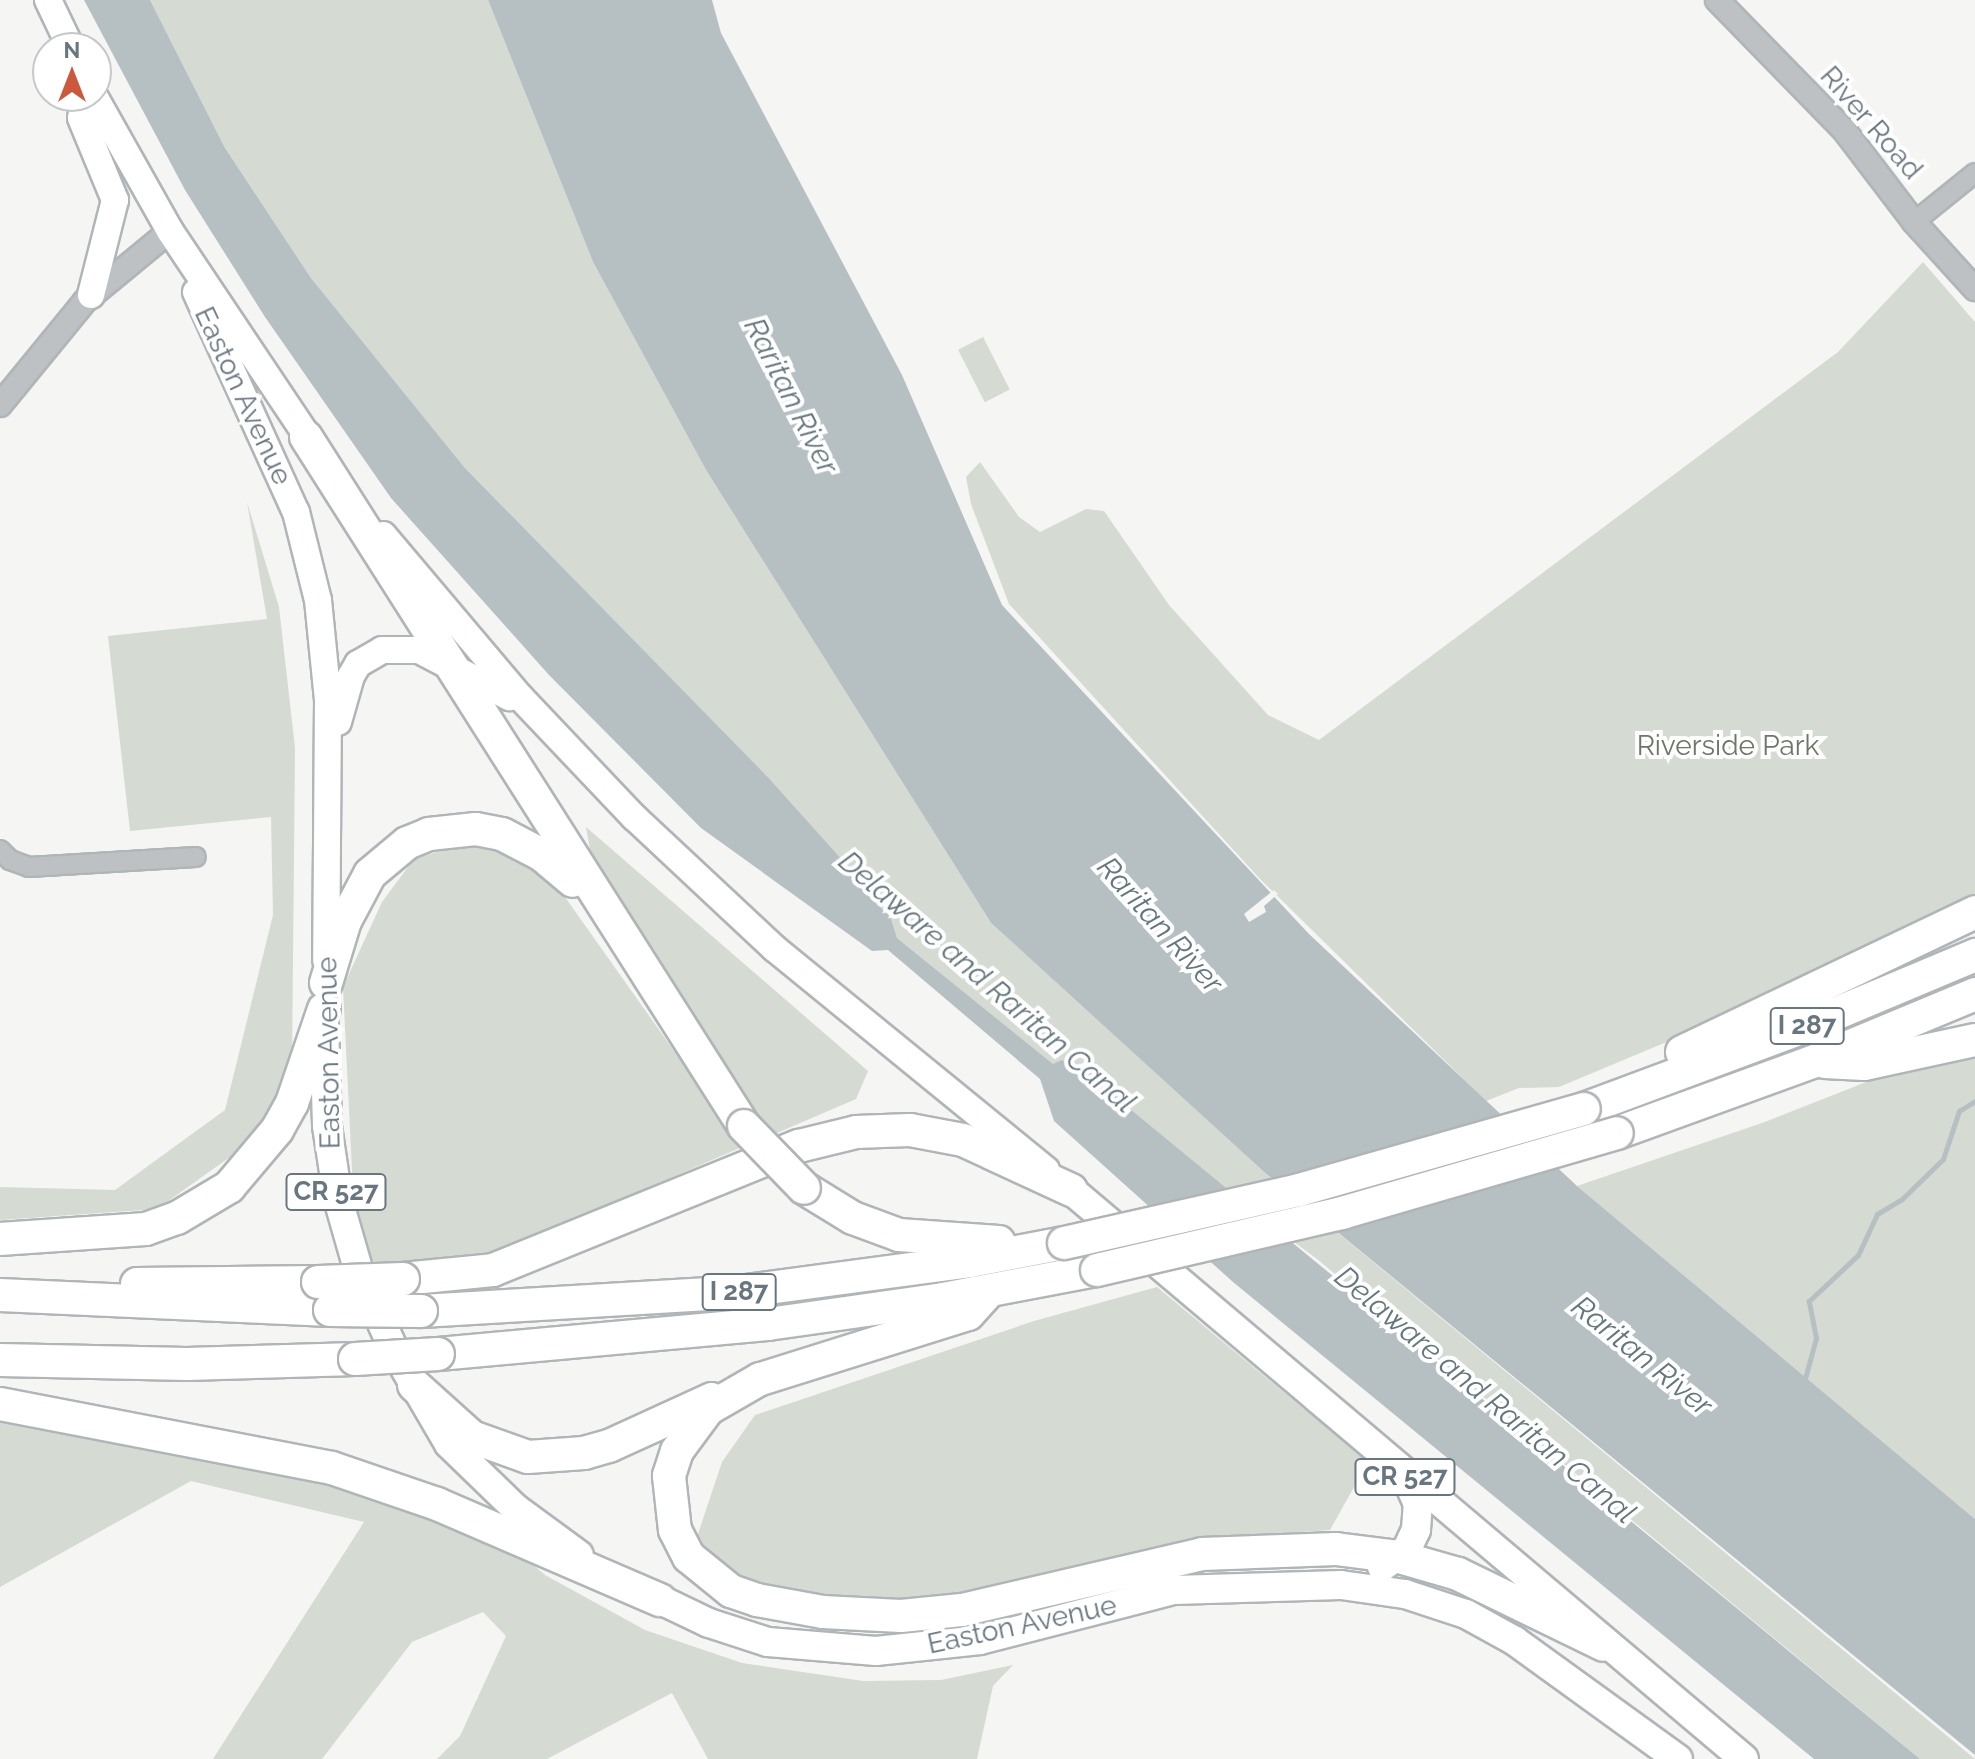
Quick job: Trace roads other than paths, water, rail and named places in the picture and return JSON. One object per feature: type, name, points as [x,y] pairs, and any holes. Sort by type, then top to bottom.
[{"type":"highway","points":[[306,437],[599,904],[744,1126],[804,1188],[853,1218],[899,1235],[1059,1244]]},
{"type":"highway","points":[[0,1239],[146,1229],[177,1218],[229,1187],[277,1130],[292,1103],[345,921],[370,874],[407,843],[429,834],[476,829],[502,834],[542,855],[599,904]]},
{"type":"highway","points":[[1637,1090],[1665,1059],[1975,912]]},
{"type":"highway","name":"I 287","points":[[0,1295],[324,1296],[421,1311],[738,1292],[955,1264],[1299,1190],[1584,1109],[1975,955]]},
{"type":"highway","name":"I 287","points":[[0,1360],[187,1364],[438,1354],[768,1324],[989,1291],[1097,1270],[1342,1213],[1617,1133],[1812,1062],[1975,994]]},
{"type":"highway","points":[[1812,1062],[1864,1064],[1975,1040]]},
{"type":"highway","points":[[0,1284],[324,1296],[403,1279],[493,1270],[799,1146],[856,1132],[910,1130],[963,1140],[1071,1190]]},
{"type":"highway","points":[[414,1385],[472,1437],[528,1457],[609,1446],[735,1389],[968,1314],[989,1291]]},
{"type":"highway","points":[[735,1389],[708,1409],[677,1451],[669,1504],[675,1530],[689,1557],[731,1591],[757,1600],[823,1612],[901,1616],[962,1610],[1202,1554],[1300,1548],[1399,1557],[1490,1586],[1604,1645]]},
{"type":"highway","points":[[0,1404],[332,1468],[437,1504],[660,1600]]},
{"type":"main road","points":[[48,0],[63,32]]},
{"type":"main road","points":[[82,112],[81,118],[115,200],[91,295]]},
{"type":"main road","name":"Easton Avenue","points":[[103,112],[170,231],[306,437],[451,619],[634,817],[774,948],[1071,1190],[1604,1645],[1744,1759]]},
{"type":"main road","name":"Easton Avenue","points":[[170,231],[296,512],[325,646],[329,758],[325,996],[327,1126],[346,1233],[376,1310],[414,1385],[449,1444],[515,1508],[599,1568],[660,1600],[768,1642],[876,1651],[980,1640],[1174,1590],[1341,1585],[1405,1594],[1466,1614],[1515,1641],[1678,1759]]},
{"type":"main road","points":[[329,758],[358,664],[382,650],[400,648],[447,662],[539,717]]},
{"type":"main road","points":[[1341,1585],[1399,1557],[1413,1540],[1418,1516],[1407,1478]]},
{"type":"street","name":"River Road","points":[[1717,0],[1844,130],[1914,222],[1975,289]]},
{"type":"street","points":[[1914,222],[1975,173]]},
{"type":"street","points":[[0,405],[91,295],[170,231]]},
{"type":"street","points":[[0,850],[10,860],[29,867],[196,857]]},
{"type":"water","points":[[84,0],[150,0],[225,148],[311,278],[465,468],[767,776],[889,912],[897,938],[1053,1064],[1062,1060],[1102,1086],[1920,1759],[1814,1759],[1233,1282],[1054,1121],[1040,1079],[888,950],[872,951],[701,828],[549,675],[391,498],[265,317],[185,190],[112,53],[112,32],[101,32]]},
{"type":"water","name":"Raritan River","points":[[488,0],[712,0],[721,33],[902,375],[1002,605],[1309,934],[1577,1186],[1975,1519],[1975,1755],[1263,1171],[991,923],[706,470],[593,262]]},
{"type":"waterway","points":[[1804,1382],[1816,1338],[1809,1301],[1858,1255],[1877,1214],[1902,1199],[1943,1159],[1959,1111],[1975,1101]]},
{"type":"park label","name":"Riverside Park","points":[[1728,746]]},
{"type":"water label","name":"Delaware and Raritan Canal","points":[[987,982]]},
{"type":"water label","name":"Delaware and Raritan Canal","points":[[1485,1395]]}]
